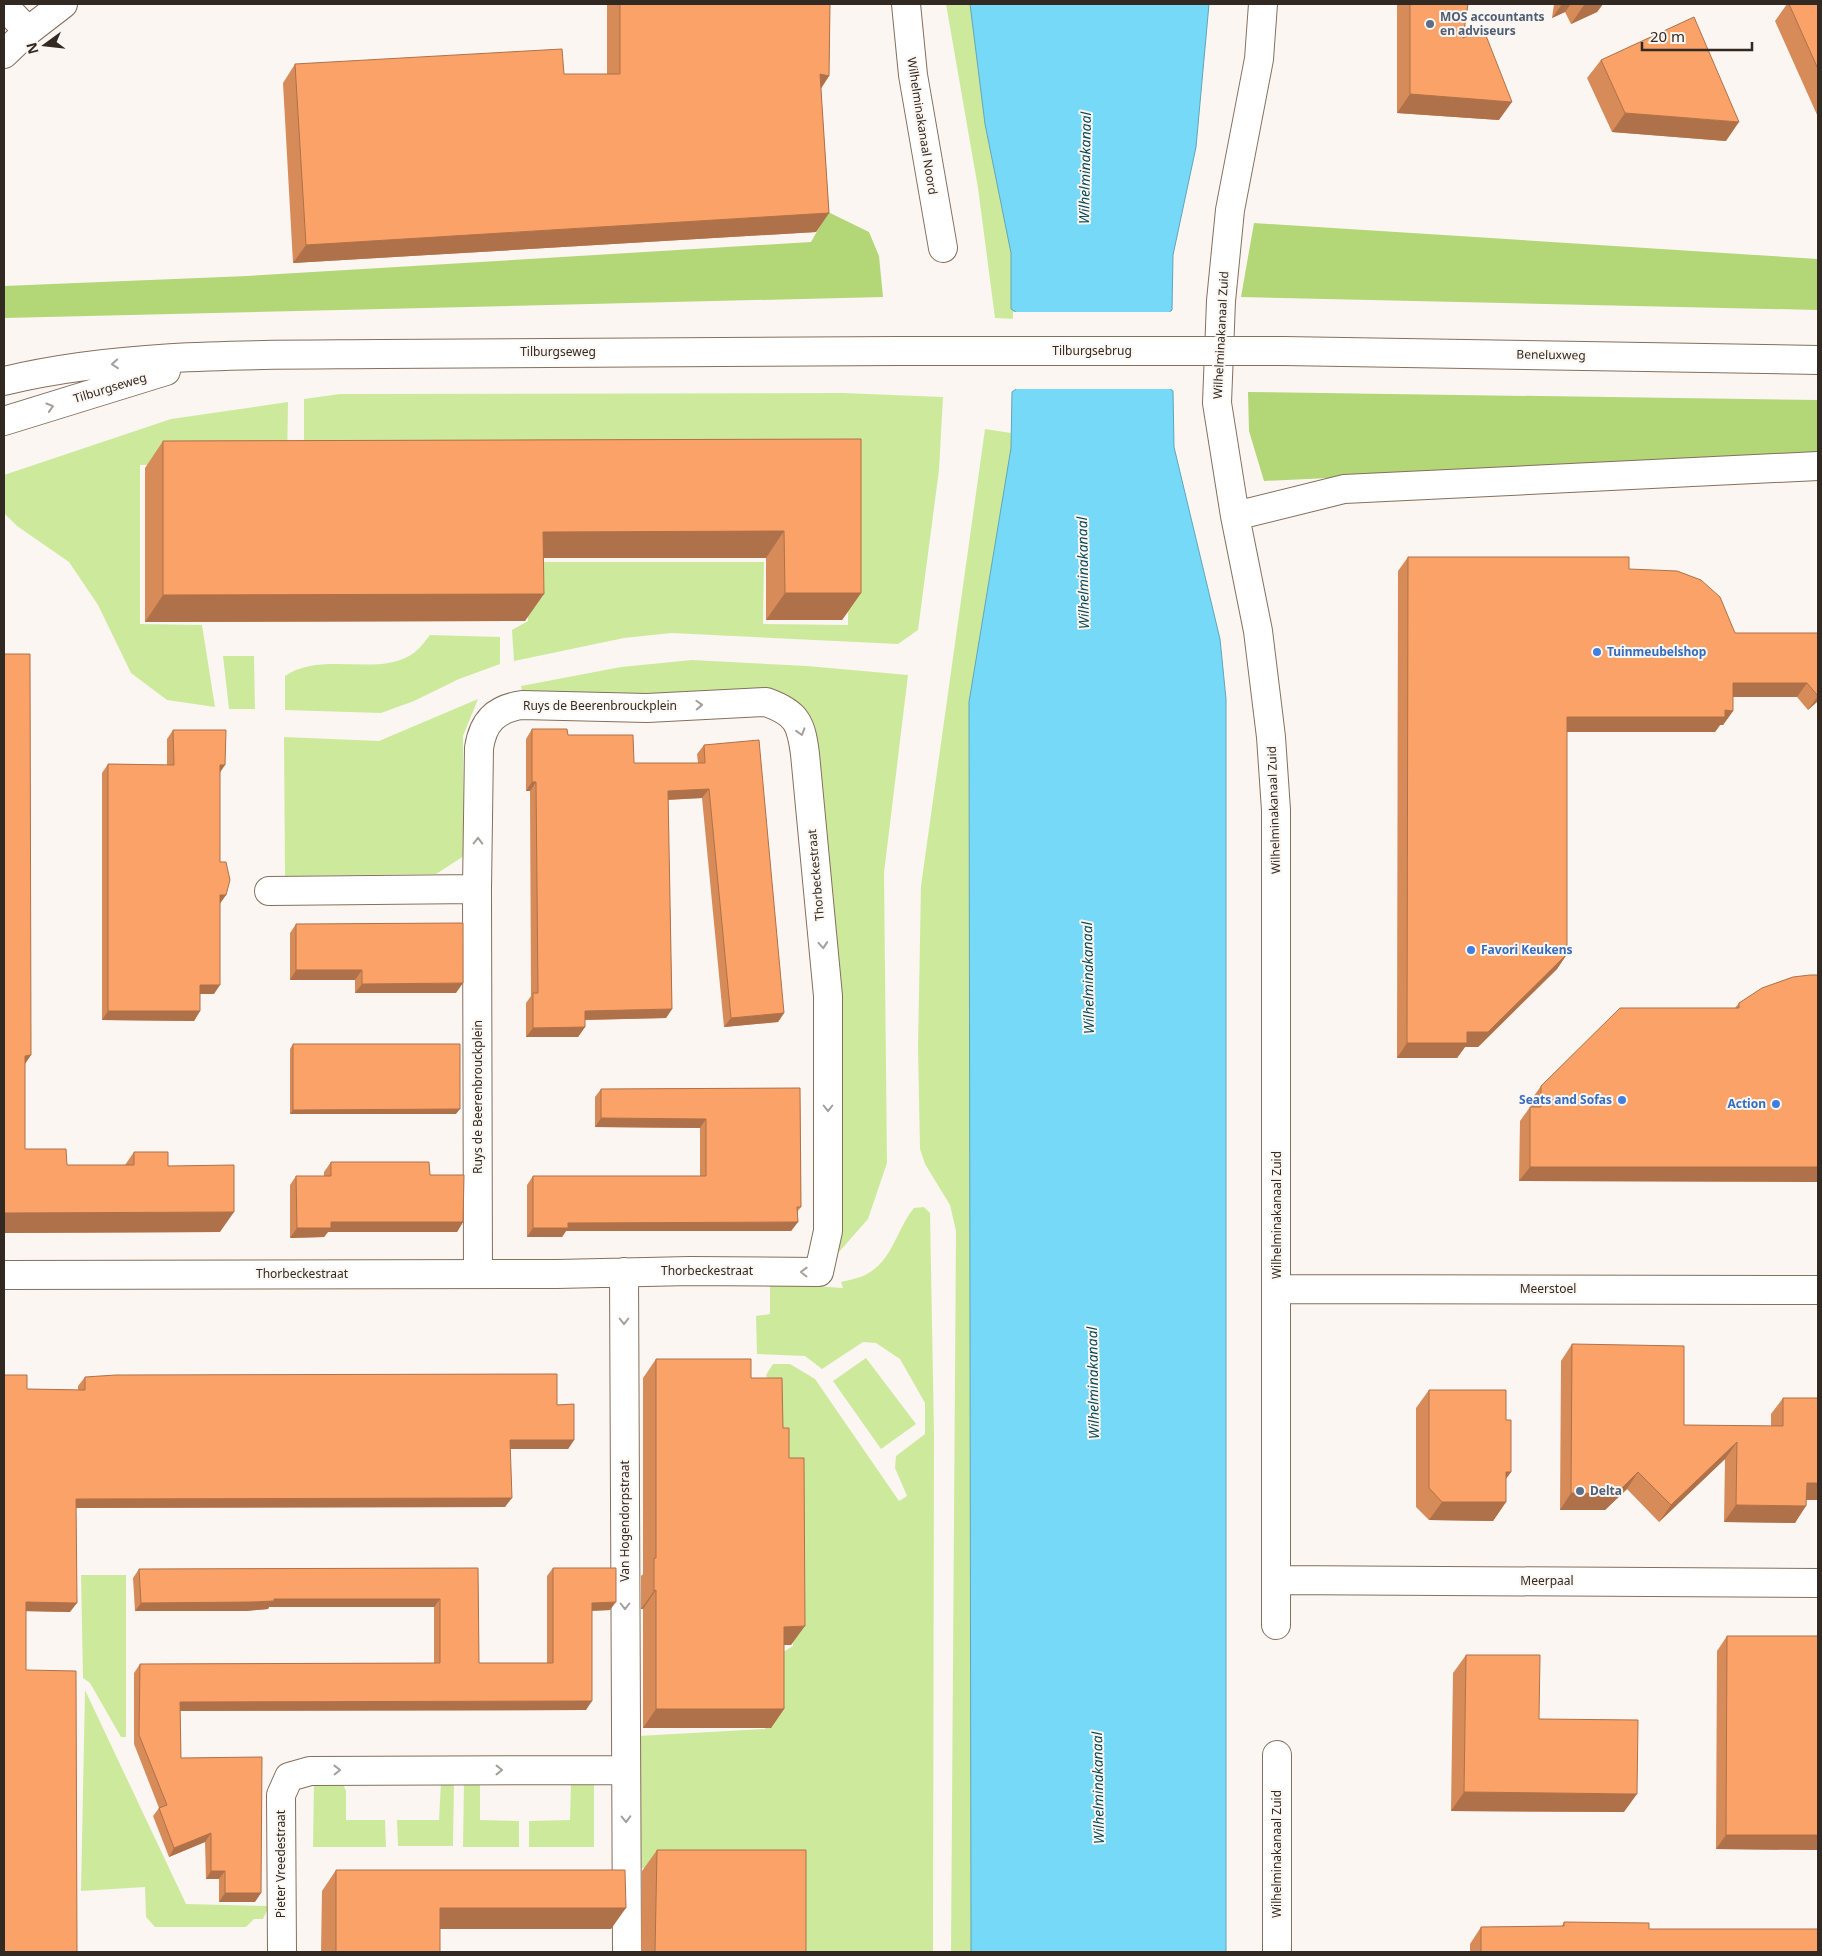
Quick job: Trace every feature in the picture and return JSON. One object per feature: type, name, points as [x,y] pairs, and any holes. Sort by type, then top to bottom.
[{"type":"street","points":[[4,54],[28,31],[63,4]]},
{"type":"street","name":"Wilhelminakanaal Noord","points":[[906,4],[913,75],[943,248]]},
{"type":"street","name":"Wilhelminakanaal Zuid","points":[[1264,4],[1259,59],[1230,210],[1221,301],[1217,403],[1235,516],[1258,632],[1271,737],[1276,810],[1278,1289],[1276,1625]]},
{"type":"street","points":[[4,6],[28,31]]},
{"type":"street","name":"Tilburgsebrug","points":[[901,351],[1283,351]]},
{"type":"street","name":"Tilburgseweg","points":[[4,381],[51,369],[216,356],[548,352],[901,351]]},
{"type":"street","name":"Beneluxweg","points":[[1283,351],[1818,360]]},
{"type":"street","name":"Tilburgseweg","points":[[4,421],[216,356]]},
{"type":"street","points":[[1235,516],[1344,489],[1818,466]]},
{"type":"street","name":"Ruys de Beerenbrouckplein","points":[[478,1274],[477,889],[479,748],[482,731],[492,716],[522,704],[647,708],[766,702]]},
{"type":"street","name":"Thorbeckestraat","points":[[4,1275],[819,1272],[828,1230],[828,996],[802,736],[796,718],[781,708],[766,702]]},
{"type":"street","points":[[269,891],[477,889]]},
{"type":"street","name":"Van Hogendorpstraat","points":[[624,1272],[627,1952]]},
{"type":"street","name":"Meerstoel","points":[[1278,1289],[1818,1290]]},
{"type":"street","name":"Meerpaal","points":[[1276,1580],[1818,1583]]},
{"type":"street","name":"Wilhelminakanaal Zuid","points":[[1276,1756],[1277,1952]]},
{"type":"street","name":"Pieter Vreedestraat","points":[[282,1952],[281,1795],[289,1777],[310,1771],[626,1770]]},
{"type":"green space","points":[[946,4],[970,4],[985,124],[1011,253],[1011,309],[1016,312],[1015,319],[995,318],[978,188]]},
{"type":"green space","points":[[828,212],[869,232],[879,256],[883,297],[4,318],[4,286],[247,276],[811,242]]},
{"type":"green space","points":[[1254,223],[1818,259],[1818,310],[1241,297]]},
{"type":"green space","points":[[1248,392],[1818,400],[1818,455],[1264,481],[1249,431]]},
{"type":"green space","points":[[843,393],[943,397],[939,470],[918,630],[898,644],[671,633],[624,638],[514,661],[512,630],[528,621],[527,562],[764,562],[763,624],[848,625],[849,463],[304,460],[304,399],[340,394]]},
{"type":"green space","points":[[288,402],[287,462],[140,465],[140,624],[202,625],[215,707],[167,700],[131,673],[98,605],[69,562],[17,526],[4,513],[4,475],[171,419]]},
{"type":"green space","points":[[985,429],[1011,433],[1011,448],[969,702],[971,1952],[951,1952],[956,1231],[950,1205],[925,1164],[920,1149],[918,1047],[921,886]]},
{"type":"green space","points":[[430,635],[500,637],[500,664],[459,679],[414,701],[381,713],[285,710],[285,676],[300,669],[316,665],[369,665],[401,660],[415,652]]},
{"type":"green space","points":[[223,656],[254,656],[255,709],[229,709]]},
{"type":"green space","points":[[692,660],[807,666],[908,675],[884,873],[887,1163],[868,1219],[839,1252],[835,924],[812,718],[789,696],[522,691],[521,686],[621,667]]},
{"type":"green space","points":[[478,699],[463,736],[464,856],[436,874],[285,876],[284,737],[379,741]]},
{"type":"green space","points":[[924,1207],[930,1213],[934,1433],[933,1952],[793,1952],[792,1869],[640,1868],[638,1736],[765,1729],[773,1658],[793,1646],[791,1477],[766,1375],[773,1364],[790,1364],[815,1379],[899,1501],[907,1496],[895,1468],[896,1456],[925,1434],[925,1403],[900,1359],[876,1343],[863,1342],[822,1369],[805,1356],[757,1354],[756,1316],[770,1314],[770,1283],[843,1288],[841,1282],[867,1274],[883,1261],[914,1208]]},
{"type":"green space","points":[[866,1358],[916,1424],[881,1449],[833,1381]]},
{"type":"green space","points":[[81,1575],[126,1575],[126,1737],[121,1737],[90,1683],[83,1678]]},
{"type":"green space","points":[[85,1690],[186,1904],[269,1906],[263,1919],[254,1919],[246,1927],[155,1927],[146,1917],[145,1887],[81,1891]]},
{"type":"green space","points":[[314,1781],[342,1782],[346,1791],[346,1820],[385,1820],[386,1847],[313,1847]]},
{"type":"green space","points":[[464,1781],[480,1782],[480,1820],[519,1821],[519,1847],[463,1847]]},
{"type":"green space","points":[[571,1781],[594,1782],[594,1847],[529,1847],[529,1821],[570,1820]]},
{"type":"green space","points":[[441,1782],[454,1782],[453,1846],[398,1846],[397,1820],[439,1820]]},
{"type":"water","name":"Wilhelminakanaal","points":[[970,4],[1209,4],[1196,147],[1173,255],[1172,310],[1168,313],[1169,388],[1173,391],[1174,447],[1220,639],[1226,699],[1226,1952],[971,1952],[969,702],[1011,448],[1012,392],[1016,389],[1016,312],[1011,309],[1011,253],[985,124]]},
{"type":"pier","points":[[1013,312],[1172,312],[1172,387],[1175,389],[1012,389]]},
{"type":"building","points":[[620,4],[830,4],[829,76],[820,74],[829,213],[306,245],[295,64],[562,49],[564,74],[620,74]]},
{"type":"building","points":[[1410,4],[1468,4],[1463,38],[1483,28],[1512,102],[1410,94]]},
{"type":"building","points":[[1789,4],[1818,4],[1818,69]]},
{"type":"building","points":[[1694,17],[1739,122],[1625,113],[1601,60]]},
{"type":"building","points":[[861,439],[861,593],[785,593],[784,531],[543,532],[544,594],[163,595],[163,441]]},
{"type":"building","points":[[1408,557],[1629,557],[1629,569],[1677,571],[1701,580],[1720,597],[1735,633],[1818,633],[1818,696],[1807,683],[1733,683],[1733,711],[1725,710],[1725,717],[1567,717],[1567,954],[1488,1032],[1467,1032],[1467,1043],[1407,1043]]},
{"type":"building","points":[[4,654],[30,654],[31,1055],[25,1056],[25,1149],[66,1149],[67,1165],[134,1165],[134,1152],[168,1152],[168,1166],[234,1165],[234,1212],[4,1213]]},
{"type":"building","points":[[532,729],[567,729],[568,735],[633,735],[634,763],[705,763],[704,745],[759,740],[784,1013],[731,1018],[709,789],[668,791],[672,1009],[585,1011],[585,1027],[533,1028],[533,993],[538,993],[536,782],[532,782]]},
{"type":"building","points":[[173,730],[226,730],[225,765],[220,765],[220,862],[226,862],[230,880],[226,895],[220,895],[220,985],[200,985],[200,1011],[108,1011],[108,764],[174,765]]},
{"type":"building","points":[[463,923],[463,983],[362,984],[362,970],[296,970],[296,924]]},
{"type":"building","points":[[1818,975],[1818,1167],[1530,1167],[1530,1107],[1541,1107],[1541,1086],[1620,1008],[1739,1008],[1739,1003],[1762,988],[1793,977]]},
{"type":"building","points":[[293,1044],[460,1044],[460,1109],[293,1110]]},
{"type":"building","points":[[800,1088],[801,1207],[797,1207],[798,1222],[568,1223],[568,1228],[533,1228],[533,1176],[706,1176],[706,1119],[601,1118],[601,1089]]},
{"type":"building","points":[[331,1162],[429,1162],[430,1175],[464,1175],[463,1222],[331,1222],[331,1228],[297,1228],[296,1176],[331,1176]]},
{"type":"building","points":[[1572,1344],[1684,1346],[1684,1425],[1783,1426],[1783,1398],[1818,1398],[1818,1483],[1807,1483],[1806,1506],[1736,1505],[1737,1442],[1671,1505],[1638,1472],[1616,1494],[1571,1493]]},
{"type":"building","points":[[656,1359],[751,1359],[751,1378],[782,1378],[783,1428],[789,1428],[789,1458],[804,1458],[805,1626],[784,1627],[784,1709],[656,1709],[656,1590],[654,1591],[654,1558],[656,1558]]},
{"type":"building","points":[[557,1374],[557,1405],[574,1404],[574,1440],[510,1440],[512,1498],[76,1499],[77,1603],[26,1602],[26,1670],[76,1671],[77,1952],[4,1952],[4,1375],[27,1375],[27,1389],[85,1390],[85,1377],[116,1375]]},
{"type":"building","points":[[1429,1390],[1506,1390],[1506,1420],[1511,1420],[1511,1472],[1506,1472],[1506,1502],[1442,1502],[1429,1488]]},
{"type":"building","points":[[478,1568],[479,1663],[553,1663],[553,1568],[616,1568],[616,1602],[592,1603],[592,1701],[180,1702],[181,1758],[262,1757],[261,1893],[225,1893],[225,1871],[211,1871],[211,1833],[174,1848],[159,1808],[167,1805],[139,1735],[140,1664],[440,1663],[440,1599],[274,1599],[274,1601],[252,1602],[141,1603],[139,1569]]},
{"type":"building","points":[[1727,1636],[1818,1636],[1818,1835],[1726,1835]]},
{"type":"building","points":[[1466,1655],[1540,1655],[1539,1719],[1638,1720],[1637,1794],[1464,1792]]},
{"type":"building","points":[[657,1850],[806,1850],[806,1952],[655,1952]]},
{"type":"building","points":[[336,1870],[625,1870],[626,1908],[440,1908],[440,1952],[336,1952]]},
{"type":"building","points":[[1564,1922],[1649,1923],[1649,1929],[1818,1929],[1818,1952],[1481,1952],[1481,1927],[1564,1926]]},
{"type":"place","name":"MOS accountants en adviseurs","points":[[1430,24]]},
{"type":"place","name":"Tuinmeubelshop","points":[[1597,652]]},
{"type":"place","name":"Favori Keukens","points":[[1471,950]]},
{"type":"place","name":"Seats and Sofas","points":[[1622,1100]]},
{"type":"place","name":"Action","points":[[1776,1104]]},
{"type":"place","name":"Delta","points":[[1580,1491]]}]
